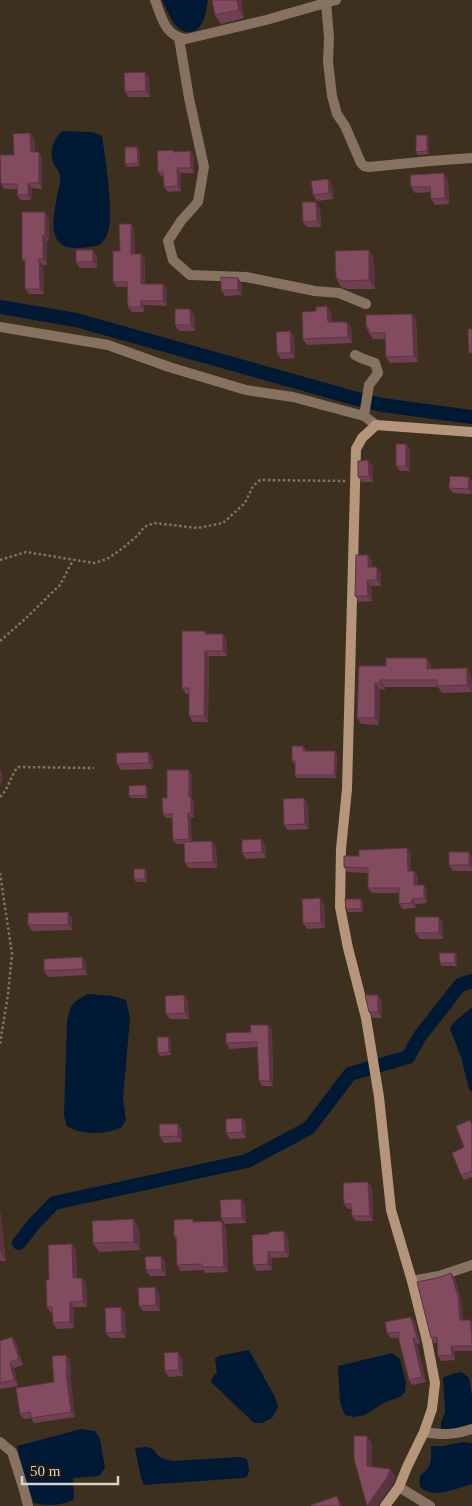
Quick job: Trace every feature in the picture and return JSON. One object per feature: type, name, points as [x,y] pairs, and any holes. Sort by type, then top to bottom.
[{"type":"main road","points":[[385,1506],[399,1487],[406,1467],[424,1432],[432,1409],[434,1383],[412,1281],[391,1210],[379,1098],[366,1018],[348,948],[340,907],[347,789],[356,450],[362,438],[376,425],[472,432]]},
{"type":"street","points":[[155,0],[165,26],[174,36],[186,39],[331,2],[328,62],[332,96],[337,114],[345,126],[360,163],[364,166],[375,167],[472,158]]},
{"type":"street","points":[[179,38],[188,98],[204,167],[198,202],[181,221],[168,241],[173,260],[190,275],[246,277],[315,291],[339,293],[366,304]]},
{"type":"street","points":[[0,327],[108,344],[169,367],[246,390],[293,397],[365,412],[376,425]]},
{"type":"street","points":[[355,355],[375,363],[378,373],[369,385],[365,412]]},
{"type":"street","points":[[412,1281],[439,1276],[472,1265]]},
{"type":"street","points":[[424,1432],[458,1434],[472,1430]]},
{"type":"street","points":[[0,1442],[12,1452],[28,1506]]},
{"type":"street","points":[[399,1487],[430,1506]]},
{"type":"path","points":[[0,560],[26,552],[94,562],[106,559],[123,548],[144,527],[154,523],[198,528],[223,523],[245,503],[252,486],[260,480],[354,481]]},
{"type":"path","points":[[0,641],[25,620],[60,585],[73,560]]},
{"type":"path","points":[[0,796],[5,792],[13,773],[18,767],[94,768]]},
{"type":"path","points":[[0,872],[12,954],[0,1044]]},
{"type":"water","points":[[162,0],[208,0],[201,24],[197,29],[187,32],[177,27],[173,22]]},
{"type":"water","points":[[62,131],[92,132],[102,136],[109,187],[110,215],[107,235],[100,245],[75,248],[60,243],[56,236],[54,216],[60,176],[53,162],[52,149]]},
{"type":"water","points":[[88,994],[113,996],[126,1000],[130,1018],[123,1098],[126,1120],[121,1128],[101,1133],[87,1133],[73,1129],[67,1126],[64,1116],[68,1016],[78,999]]},
{"type":"water","points":[[472,1007],[472,1092],[469,1089],[461,1057],[450,1029],[453,1023]]},
{"type":"water","points":[[249,1350],[275,1397],[278,1407],[272,1418],[262,1423],[254,1423],[211,1382],[217,1373],[215,1359],[218,1356]]},
{"type":"water","points":[[392,1353],[400,1359],[406,1383],[405,1392],[400,1397],[385,1402],[365,1415],[354,1417],[345,1415],[340,1403],[338,1366]]},
{"type":"water","points":[[462,1372],[469,1378],[472,1396],[472,1426],[467,1429],[441,1429],[441,1422],[445,1412],[443,1378]]},
{"type":"water","points":[[81,1429],[95,1431],[100,1439],[105,1468],[99,1476],[73,1478],[74,1499],[55,1505],[34,1503],[17,1446]]},
{"type":"water","points":[[463,1442],[472,1443],[472,1484],[438,1493],[426,1491],[420,1487],[420,1476],[430,1464],[431,1446]]},
{"type":"water","points":[[148,1447],[162,1458],[172,1461],[240,1457],[247,1459],[249,1471],[247,1477],[242,1478],[144,1485],[135,1448]]},
{"type":"building","points":[[212,0],[237,0],[239,10],[215,15]]},
{"type":"building","points":[[145,72],[146,91],[125,92],[124,73]]},
{"type":"building","points":[[30,133],[31,152],[39,152],[39,183],[28,183],[28,195],[17,195],[18,184],[1,184],[0,155],[14,155],[13,134]]},
{"type":"building","points":[[416,135],[427,135],[427,151],[416,152]]},
{"type":"building","points":[[125,147],[137,147],[138,163],[125,164]]},
{"type":"building","points":[[173,150],[173,152],[190,151],[191,168],[177,168],[178,186],[164,187],[163,172],[158,172],[157,151]]},
{"type":"building","points":[[444,173],[445,198],[431,199],[430,187],[411,187],[410,175]]},
{"type":"building","points":[[328,179],[329,193],[313,195],[311,181]]},
{"type":"building","points":[[302,202],[316,202],[317,221],[303,222]]},
{"type":"building","points":[[22,212],[45,212],[43,259],[39,259],[40,289],[25,289],[25,259],[22,259]]},
{"type":"building","points":[[119,224],[131,224],[131,254],[141,254],[141,284],[163,284],[163,301],[141,301],[141,307],[128,307],[127,282],[113,282],[113,251],[120,251]]},
{"type":"building","points":[[76,250],[93,250],[93,262],[76,262]]},
{"type":"building","points":[[369,250],[369,280],[342,281],[336,278],[335,251]]},
{"type":"building","points":[[221,277],[238,278],[238,290],[221,290]]},
{"type":"building","points":[[327,306],[328,322],[347,322],[348,337],[303,339],[302,312],[316,311],[316,307]]},
{"type":"building","points":[[175,309],[190,309],[191,325],[175,325]]},
{"type":"building","points":[[412,314],[414,356],[386,357],[385,333],[369,333],[368,327],[366,328],[366,315]]},
{"type":"building","points":[[468,329],[472,329],[472,353],[469,353]]},
{"type":"building","points":[[290,331],[291,353],[277,353],[276,332]]},
{"type":"building","points":[[396,444],[406,444],[406,466],[396,466]]},
{"type":"building","points":[[368,460],[369,476],[358,477],[358,461]]},
{"type":"building","points":[[450,476],[469,477],[468,489],[449,488]]},
{"type":"building","points":[[356,555],[368,555],[368,567],[377,567],[377,580],[367,580],[368,596],[355,596]]},
{"type":"building","points":[[182,631],[205,631],[205,634],[223,634],[223,651],[205,651],[204,716],[189,716],[189,688],[182,688]]},
{"type":"building","points":[[386,658],[427,658],[427,669],[467,668],[467,685],[437,686],[437,680],[380,680],[380,683],[375,683],[375,718],[357,718],[359,666],[386,666]]},
{"type":"building","points":[[292,746],[303,746],[303,751],[335,751],[334,775],[295,775],[295,761],[292,761]]},
{"type":"building","points":[[148,752],[149,763],[117,764],[116,753]]},
{"type":"building","points":[[167,770],[189,770],[191,813],[188,813],[189,839],[173,840],[172,814],[163,814],[162,798],[167,798]]},
{"type":"building","points":[[146,785],[146,795],[129,796],[129,786]]},
{"type":"building","points":[[304,798],[305,824],[284,825],[283,799]]},
{"type":"building","points":[[261,839],[262,852],[242,853],[242,840]]},
{"type":"building","points":[[212,841],[213,862],[185,863],[184,842]]},
{"type":"building","points":[[407,848],[408,871],[414,871],[414,885],[424,885],[424,898],[412,899],[412,903],[399,904],[399,888],[368,888],[368,868],[344,867],[344,856],[359,856],[359,850]]},
{"type":"building","points":[[449,852],[469,852],[469,865],[449,865]]},
{"type":"building","points":[[134,869],[145,869],[145,879],[134,879]]},
{"type":"building","points":[[320,898],[321,923],[303,923],[302,899]]},
{"type":"building","points":[[345,899],[361,899],[361,909],[346,909]]},
{"type":"building","points":[[68,912],[68,925],[28,925],[28,913]]},
{"type":"building","points":[[415,917],[439,917],[439,933],[415,933]]},
{"type":"building","points":[[439,953],[455,953],[455,963],[440,963]]},
{"type":"building","points":[[82,957],[83,969],[44,971],[44,959]]},
{"type":"building","points":[[184,995],[185,1013],[166,1014],[165,996]]},
{"type":"building","points":[[365,995],[378,995],[378,1012],[369,1012]]},
{"type":"building","points":[[250,1025],[268,1025],[270,1081],[259,1081],[257,1042],[226,1043],[226,1033],[251,1032]]},
{"type":"building","points":[[157,1037],[168,1037],[169,1052],[158,1053]]},
{"type":"building","points":[[242,1118],[242,1132],[226,1133],[226,1119]]},
{"type":"building","points":[[470,1120],[472,1125],[472,1171],[461,1175],[452,1153],[464,1147],[456,1126]]},
{"type":"building","points":[[159,1124],[178,1124],[178,1136],[160,1137]]},
{"type":"building","points":[[368,1182],[370,1216],[352,1216],[351,1204],[344,1204],[343,1183]]},
{"type":"building","points":[[241,1199],[242,1218],[221,1218],[220,1200]]},
{"type":"building","points":[[133,1219],[134,1242],[93,1243],[92,1221]]},
{"type":"building","points":[[193,1219],[193,1222],[222,1221],[224,1267],[202,1267],[202,1264],[177,1265],[174,1220]]},
{"type":"building","points":[[284,1231],[285,1252],[268,1252],[268,1264],[253,1265],[252,1235]]},
{"type":"building","points":[[72,1244],[73,1278],[82,1278],[83,1301],[70,1302],[70,1322],[53,1323],[52,1307],[47,1307],[46,1280],[49,1280],[48,1245]]},
{"type":"building","points":[[161,1256],[162,1270],[146,1270],[145,1257]]},
{"type":"building","points":[[451,1273],[458,1296],[460,1320],[470,1320],[472,1346],[451,1346],[452,1355],[438,1356],[437,1337],[431,1338],[417,1282]]},
{"type":"building","points":[[155,1287],[156,1305],[139,1306],[138,1288]]},
{"type":"building","points":[[121,1307],[122,1332],[106,1333],[105,1308]]},
{"type":"building","points":[[411,1317],[417,1338],[413,1338],[422,1377],[409,1380],[399,1340],[399,1332],[387,1333],[385,1322]]},
{"type":"building","points":[[12,1337],[19,1359],[10,1362],[14,1380],[0,1383],[0,1341]]},
{"type":"building","points":[[178,1352],[179,1370],[165,1371],[164,1353]]},
{"type":"building","points":[[66,1355],[71,1412],[31,1418],[30,1412],[20,1414],[16,1388],[54,1382],[52,1356]]},
{"type":"building","points":[[354,1436],[367,1436],[367,1466],[390,1469],[388,1476],[367,1506],[354,1459]]},
{"type":"building","points":[[337,1496],[340,1506],[311,1505]]},
{"type":"waterway","points":[[0,307],[76,320],[382,405],[472,417]]},
{"type":"waterway","points":[[19,1243],[54,1203],[247,1161],[309,1128],[350,1074],[408,1057],[420,1036],[460,985],[472,981]]}]
